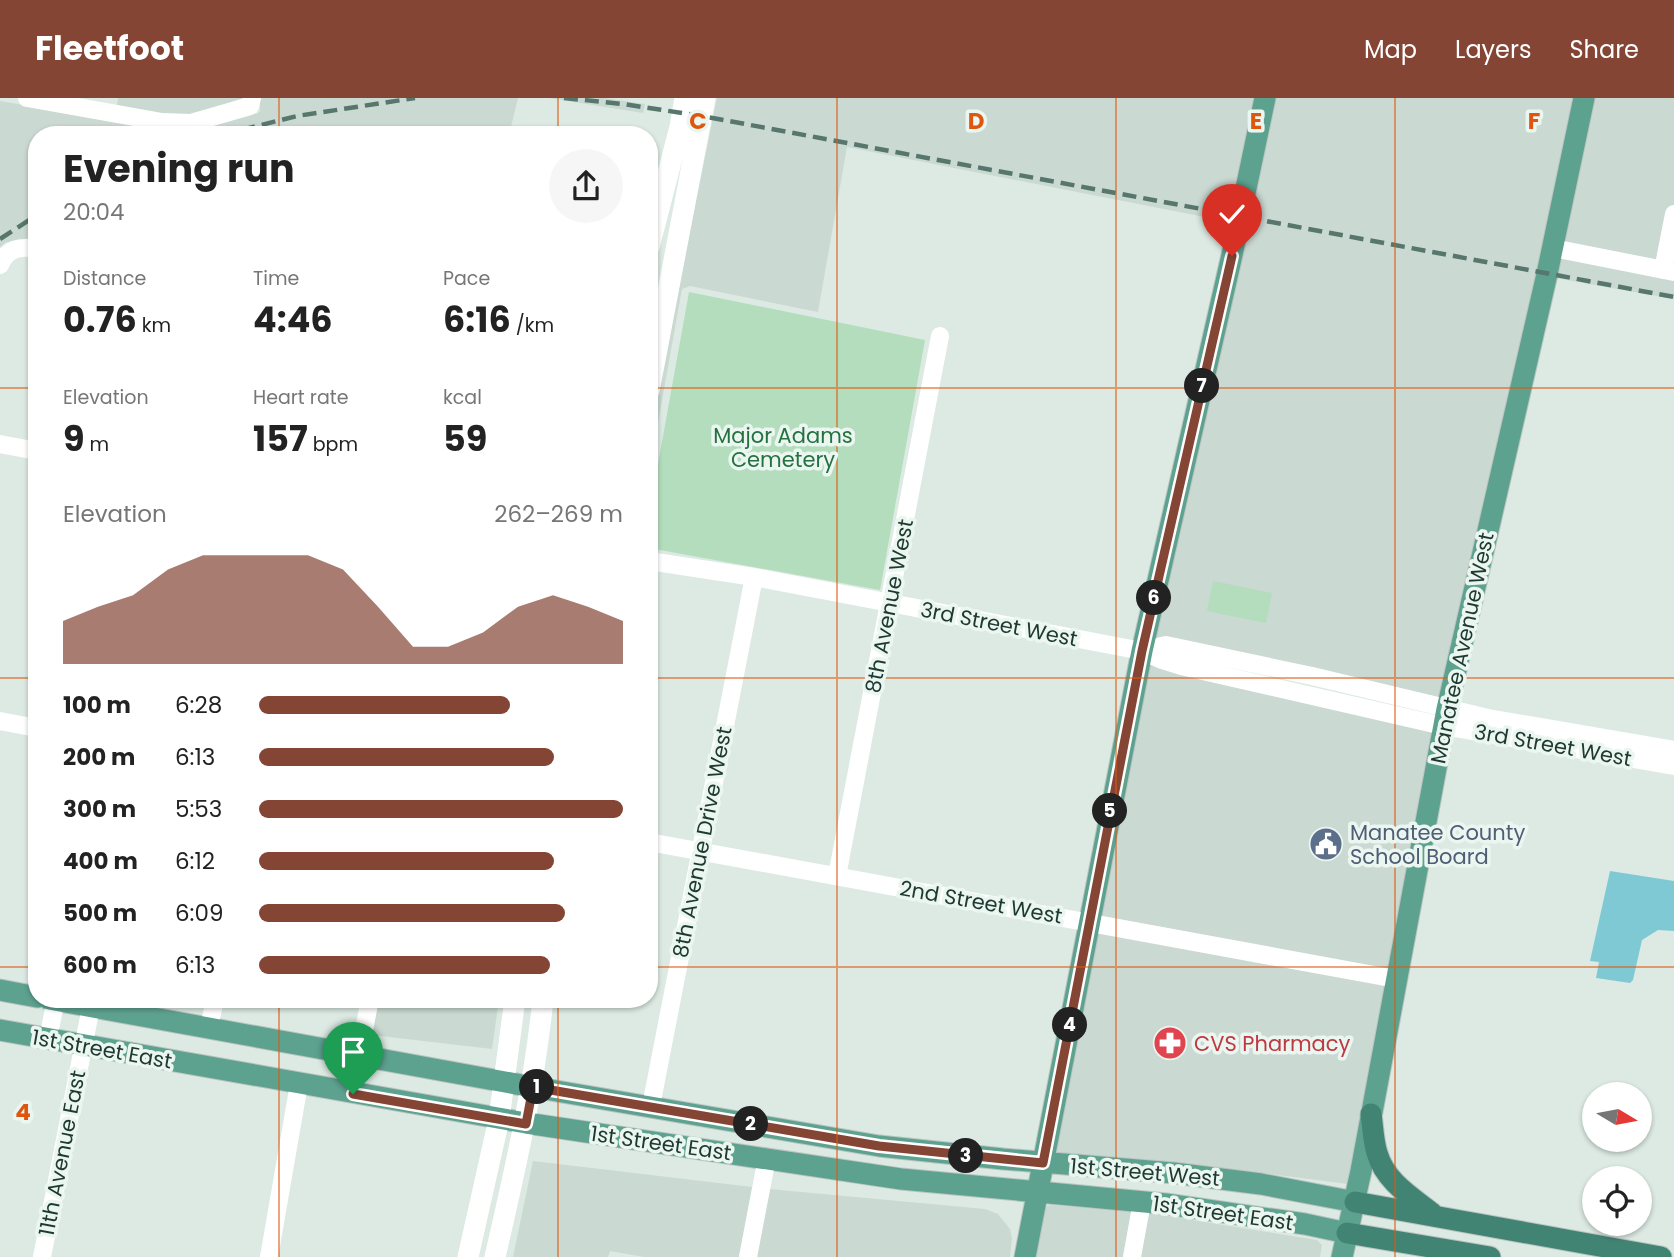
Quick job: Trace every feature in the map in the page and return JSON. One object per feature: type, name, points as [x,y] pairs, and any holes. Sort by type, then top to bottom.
[{"type":"highway","points":[[1371,1114],[1377,1153],[1385,1171],[1399,1188],[1437,1216]]},
{"type":"highway","name":"1st Street West","points":[[1355,1202],[1661,1257]]},
{"type":"highway","name":"1st Street East","points":[[1347,1233],[1490,1257]]},
{"type":"highway","points":[[1391,1257],[1426,1247]]},
{"type":"main road","points":[[1024,1257],[1142,651],[1265,98]]},
{"type":"main road","name":"Manatee Avenue West","points":[[1342,1257],[1355,1202],[1445,717],[1553,248],[1584,98]]},
{"type":"main road","name":"1st Street West","points":[[0,990],[28,995]]},
{"type":"main road","name":"1st Street West","points":[[97,1008],[879,1146],[1174,1173],[1261,1184],[1355,1202]]},
{"type":"main road","name":"1st Street East","points":[[0,1030],[526,1124],[926,1183],[1238,1213],[1347,1233]]},
{"type":"street","points":[[29,98],[162,122],[191,123],[251,102]]},
{"type":"street","points":[[658,195],[680,127],[685,98]]},
{"type":"street","points":[[658,345],[705,98]]},
{"type":"street","points":[[658,211],[683,216]]},
{"type":"street","points":[[1553,248],[1669,271],[1674,214]]},
{"type":"street","points":[[4,259],[18,247],[28,248]]},
{"type":"street","name":"8th Avenue West","points":[[837,876],[940,336]]},
{"type":"street","points":[[0,444],[28,449]]},
{"type":"street","name":"3rd Street West","points":[[658,562],[754,577],[1142,651],[1181,666],[1309,695],[1445,717],[1674,766]]},
{"type":"street","name":"8th Avenue Drive West","points":[[651,1106],[754,577]]},
{"type":"street","name":"3rd Street West","points":[[1142,651],[1166,645],[1312,676],[1445,717],[1488,718],[1674,750]]},
{"type":"street","points":[[1309,695],[1312,676]]},
{"type":"street","points":[[0,722],[28,727]]},
{"type":"street","name":"2nd Street West","points":[[658,844],[1396,979]]},
{"type":"street","points":[[48,1039],[49,1008]]},
{"type":"street","name":"11th Avenue East","points":[[41,1257],[91,1008]]},
{"type":"street","points":[[209,1028],[213,1008]]},
{"type":"street","points":[[359,1055],[368,1008]]},
{"type":"street","points":[[468,1257],[499,1119],[514,1008]]},
{"type":"street","points":[[495,1257],[533,1087],[542,1008]]},
{"type":"street","points":[[269,1257],[299,1084]]},
{"type":"street","points":[[748,1257],[767,1158]]},
{"type":"street","points":[[1132,1257],[1142,1202]]},
{"type":"shaded area","points":[[118,98],[243,98],[190,116],[117,106]]},
{"type":"shaded area","points":[[260,98],[518,98],[511,126],[210,126],[260,111]]},
{"type":"shaded area","points":[[549,98],[605,98],[645,104],[643,113]]},
{"type":"shaded area","points":[[717,98],[1256,98],[1230,222],[847,147],[818,312],[690,286],[682,289],[658,423],[660,379]]},
{"type":"shaded area","points":[[1274,98],[1575,98],[1539,272],[1440,699],[1153,640]]},
{"type":"shaded area","points":[[1592,98],[1674,98],[1674,299],[1555,278]]},
{"type":"shaded area","points":[[0,101],[144,126],[28,126],[28,238],[6,242],[0,247]]},
{"type":"shaded area","points":[[1148,662],[1434,732],[1389,970],[1098,915]]},
{"type":"shaded area","points":[[1096,930],[1386,985],[1348,1184],[1175,1162],[1054,1152]]},
{"type":"shaded area","points":[[377,1008],[498,1008],[492,1049],[372,1035]]},
{"type":"shaded area","points":[[533,1161],[752,1187],[739,1257],[644,1257],[610,1251],[608,1257],[513,1257]]},
{"type":"shaded area","points":[[769,1189],[985,1209],[998,1214],[1010,1229],[1010,1257],[757,1257]]},
{"type":"shaded area","points":[[1051,1205],[1131,1212],[1123,1257],[1033,1257],[1042,1208]]},
{"type":"shaded area","points":[[1148,1213],[1317,1240],[1322,1245],[1320,1257],[1140,1257]]},
{"type":"green space","name":"Major Adams Cemetery","points":[[689,292],[925,340],[880,590],[658,550],[658,464]]},
{"type":"green space","points":[[1213,581],[1272,593],[1266,623],[1207,611]]},
{"type":"water","points":[[1610,871],[1674,881],[1674,931],[1658,930],[1642,940],[1630,983],[1596,978],[1599,962],[1590,961]]},
{"type":"railway","points":[[257,126],[297,116],[415,98]]},
{"type":"railway","points":[[564,98],[702,116],[1674,297]]},
{"type":"railway","points":[[0,239],[28,221]]},
{"type":"place","name":"Manatee County School Board","points":[[1326,844]]},
{"type":"place","name":"CVS Pharmacy","points":[[1170,1043]]},
{"type":"route","points":[[353,1094],[526,1124],[533,1087],[879,1146],[1043,1163],[1142,651],[1232,256]]}]
